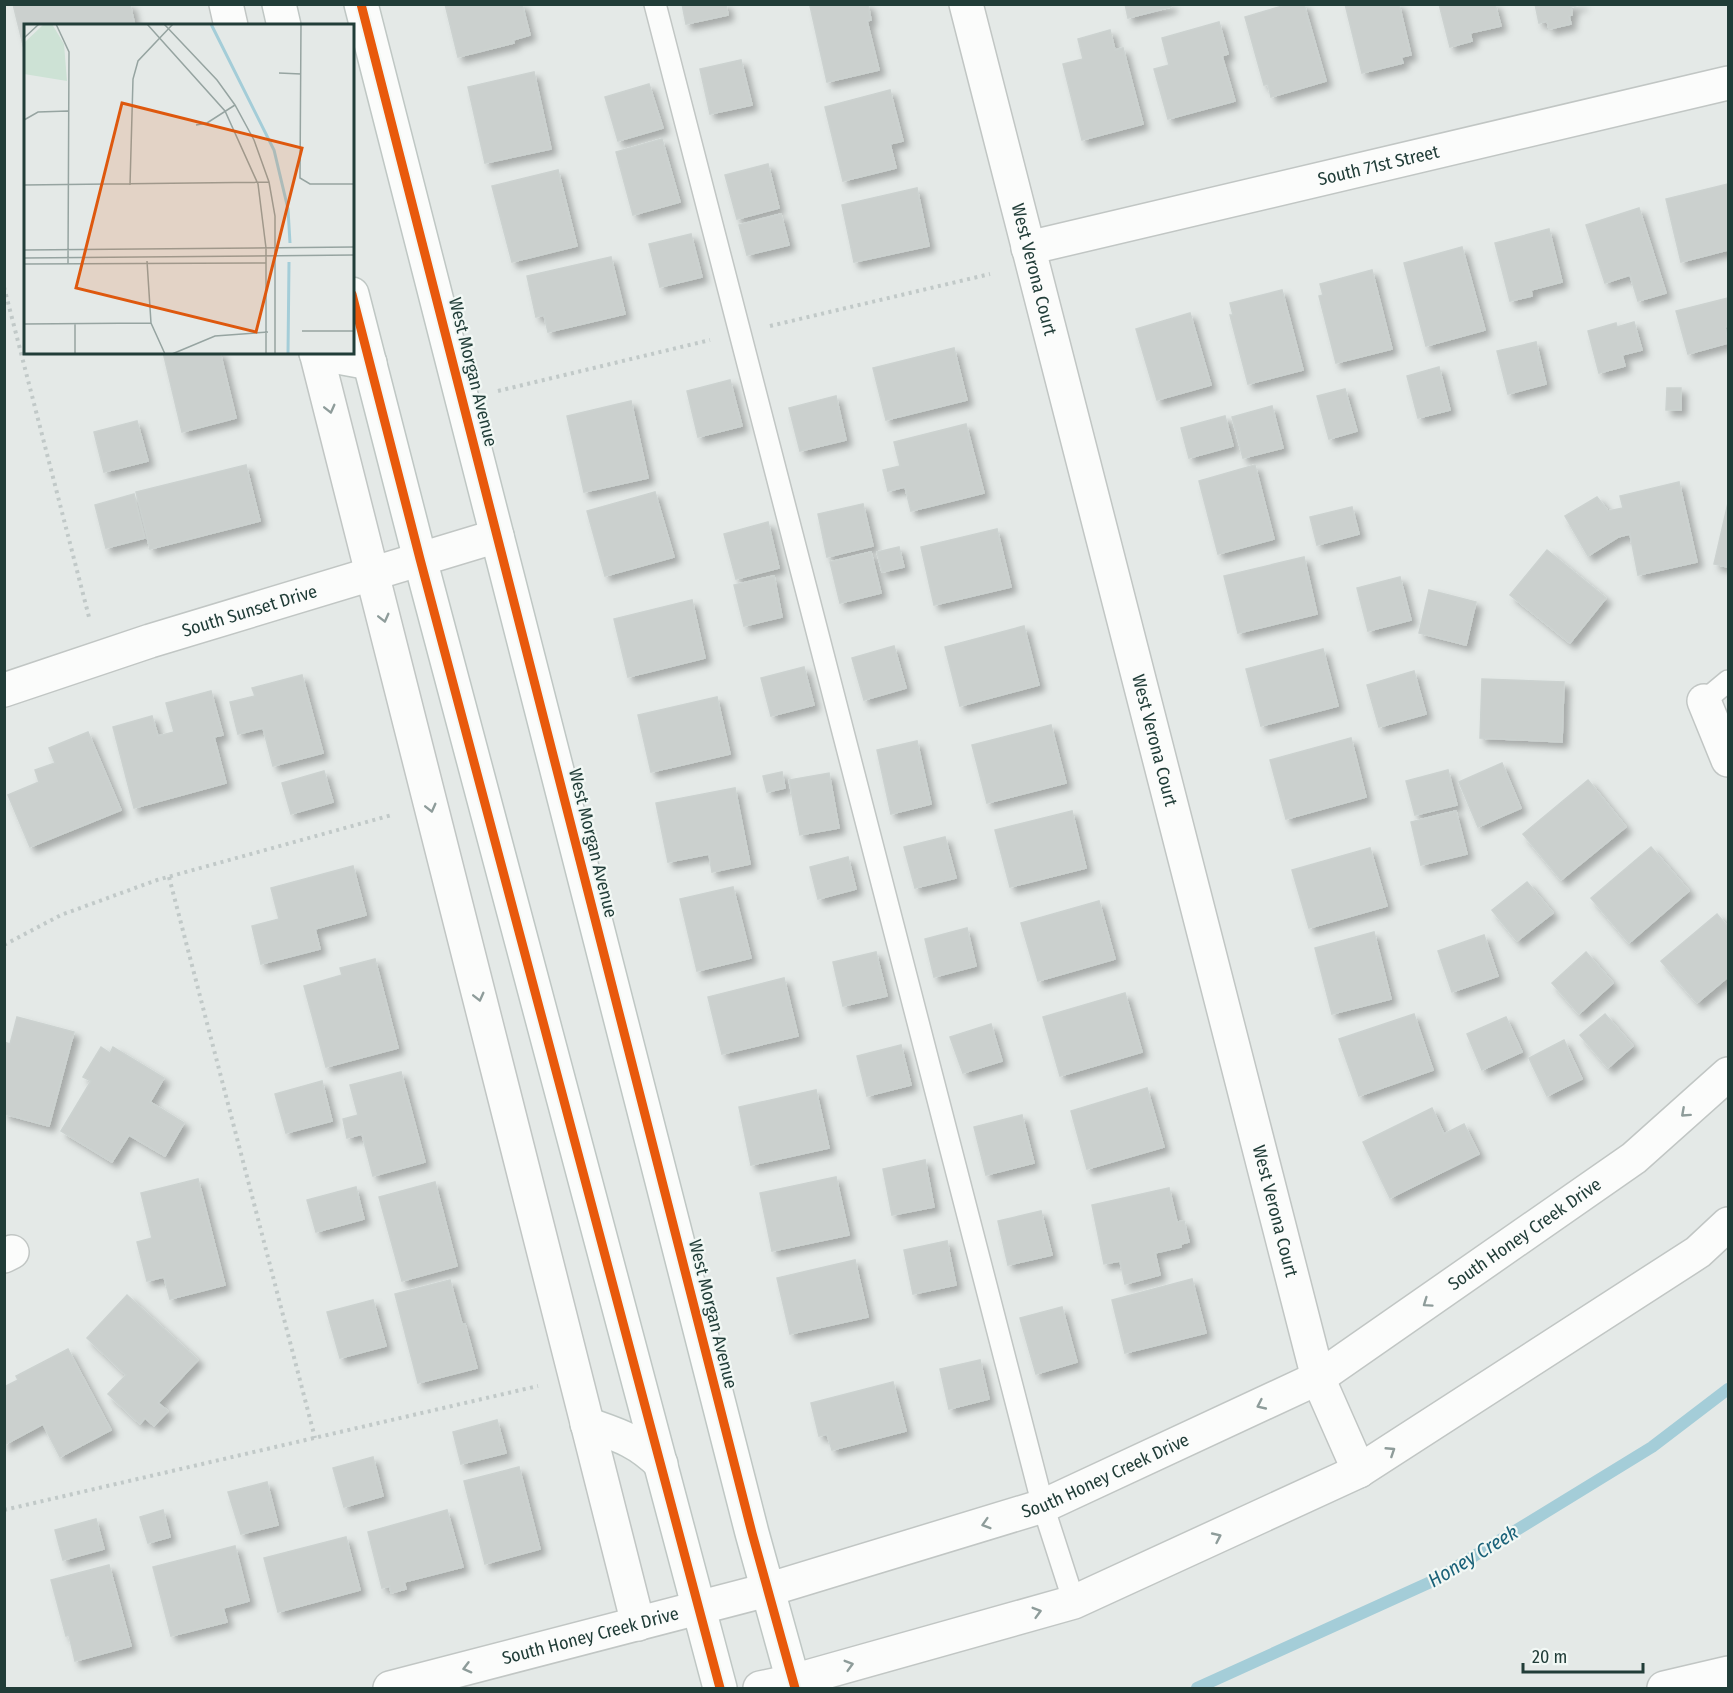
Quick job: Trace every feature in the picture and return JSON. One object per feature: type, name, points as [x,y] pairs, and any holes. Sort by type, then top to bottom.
[{"type":"street","points":[[226,4],[231,24]]},
{"type":"street","points":[[279,4],[284,24]]},
{"type":"street","name":"West Morgan Avenue","points":[[361,4],[767,1590],[794,1685]]},
{"type":"street","name":"West Verona Court","points":[[966,4],[1318,1378],[1359,1471]]},
{"type":"street","name":"South 71st Street","points":[[1028,248],[1728,83]]},
{"type":"street","points":[[354,302],[420,559],[720,1689]]},
{"type":"street","points":[[316,354],[638,1624]]},
{"type":"street","points":[[321,354],[370,363]]},
{"type":"street","name":"South Sunset Drive","points":[[4,690],[150,641],[497,536]]},
{"type":"street","points":[[1716,691],[1728,759]]},
{"type":"street","name":"South Honey Creek Drive","points":[[390,1689],[767,1590],[1043,1506],[1318,1378],[1634,1158],[1728,1074]]},
{"type":"street","points":[[760,1689],[794,1685],[1074,1602],[1359,1471],[1698,1252],[1728,1224]]},
{"type":"street","points":[[587,1424],[628,1438],[649,1451],[661,1464]]},
{"type":"street","points":[[1664,1689],[1728,1673]]},
{"type":"lane","points":[[655,4],[1043,1506],[1074,1602]]},
{"type":"path","points":[[4,287],[100,658]]},
{"type":"path","points":[[4,945],[61,915],[169,877],[392,815]]},
{"type":"path","points":[[169,877],[315,1438]]},
{"type":"path","points":[[4,1510],[538,1386]]},
{"type":"building","points":[[13,4],[130,4],[135,24],[24,24],[24,49]]},
{"type":"building","points":[[445,4],[522,4],[530,35],[513,40],[514,43],[458,57]]},
{"type":"building","points":[[682,4],[726,4],[728,15],[686,24]]},
{"type":"building","points":[[814,4],[868,4],[871,20],[867,21],[879,70],[827,82],[810,6]]},
{"type":"building","points":[[1125,4],[1171,4],[1171,7],[1128,18]]},
{"type":"building","points":[[1289,4],[1304,4],[1326,81],[1271,97],[1268,84],[1264,85],[1245,17]]},
{"type":"building","points":[[1345,4],[1399,4],[1411,55],[1401,57],[1403,63],[1362,73]]},
{"type":"building","points":[[1439,4],[1495,4],[1501,26],[1470,33],[1472,41],[1450,47]]},
{"type":"building","points":[[1535,4],[1583,4],[1571,7],[1572,15],[1569,16],[1571,24],[1549,29],[1547,21],[1539,23]]},
{"type":"building","points":[[1219,22],[1228,54],[1222,56],[1235,101],[1168,119],[1154,69],[1169,65],[1162,38]]},
{"type":"building","points":[[1110,30],[1115,50],[1123,48],[1143,124],[1082,140],[1063,64],[1083,59],[1078,39]]},
{"type":"building","points":[[741,60],[752,105],[710,114],[700,69]]},
{"type":"building","points":[[534,72],[551,149],[485,163],[468,87]]},
{"type":"building","points":[[649,84],[663,128],[618,141],[605,97]]},
{"type":"building","points":[[890,90],[903,141],[890,144],[896,168],[843,181],[825,107]]},
{"type":"building","points":[[662,139],[680,202],[633,215],[616,152]]},
{"type":"building","points":[[768,164],[779,208],[737,219],[725,175]]},
{"type":"building","points":[[558,170],[577,246],[512,262],[492,186]]},
{"type":"building","points":[[1728,184],[1728,250],[1681,262],[1666,199]]},
{"type":"building","points":[[917,188],[929,246],[854,262],[842,205]]},
{"type":"building","points":[[1639,208],[1666,293],[1638,301],[1630,275],[1605,283],[1586,225]]},
{"type":"building","points":[[781,214],[789,245],[747,255],[739,225]]},
{"type":"building","points":[[1549,229],[1562,282],[1531,290],[1532,296],[1510,301],[1495,243]]},
{"type":"building","points":[[691,234],[702,277],[660,287],[649,244]]},
{"type":"building","points":[[1462,247],[1485,330],[1426,346],[1404,263]]},
{"type":"building","points":[[611,257],[625,314],[548,332],[544,315],[536,317],[527,276]]},
{"type":"building","points":[[1372,270],[1392,349],[1336,363],[1319,296],[1323,295],[1320,284]]},
{"type":"building","points":[[1282,290],[1303,370],[1248,384],[1230,315],[1233,315],[1230,303]]},
{"type":"building","points":[[1728,298],[1728,326],[1725,327],[1728,343],[1688,354],[1676,311]]},
{"type":"building","points":[[1190,313],[1211,385],[1157,400],[1136,329]]},
{"type":"building","points":[[1634,322],[1642,350],[1622,355],[1625,366],[1599,373],[1588,331],[1616,323],[1617,327]]},
{"type":"building","points":[[1536,342],[1546,384],[1508,394],[1497,351]]},
{"type":"building","points":[[954,348],[967,400],[886,420],[873,368]]},
{"type":"building","points":[[163,354],[220,354],[236,418],[182,432]]},
{"type":"building","points":[[1439,367],[1450,410],[1418,418],[1407,376]]},
{"type":"building","points":[[730,380],[742,426],[698,437],[687,391]]},
{"type":"building","points":[[1667,388],[1681,388],[1681,410],[1666,410]]},
{"type":"building","points":[[1345,389],[1357,431],[1329,439],[1317,396]]},
{"type":"building","points":[[836,396],[846,440],[800,451],[789,408]]},
{"type":"building","points":[[631,401],[648,478],[584,492],[567,416]]},
{"type":"building","points":[[1272,406],[1283,448],[1243,458],[1232,417]]},
{"type":"building","points":[[1225,416],[1233,446],[1189,458],[1181,428]]},
{"type":"building","points":[[137,421],[148,461],[104,472],[94,432]]},
{"type":"building","points":[[966,424],[984,493],[911,511],[905,487],[888,491],[883,470],[900,466],[894,442]]},
{"type":"building","points":[[246,465],[260,521],[150,549],[136,492]]},
{"type":"building","points":[[1255,465],[1274,539],[1218,554],[1199,481]]},
{"type":"building","points":[[1679,482],[1697,562],[1638,575],[1630,534],[1618,537],[1588,556],[1565,516],[1597,497],[1608,511],[1623,508],[1620,496]]},
{"type":"building","points":[[655,492],[674,557],[605,576],[587,511]]},
{"type":"building","points":[[134,494],[145,538],[106,548],[95,505]]},
{"type":"building","points":[[1728,503],[1728,567],[1714,564]]},
{"type":"building","points":[[863,504],[873,546],[827,557],[818,514]]},
{"type":"building","points":[[1352,507],[1359,534],[1317,545],[1310,517]]},
{"type":"building","points":[[768,522],[779,568],[736,579],[724,534]]},
{"type":"building","points":[[997,529],[1011,587],[934,605],[921,547]]},
{"type":"building","points":[[899,547],[904,567],[882,572],[877,552]]},
{"type":"building","points":[[1547,550],[1606,598],[1570,643],[1510,595]]},
{"type":"building","points":[[871,552],[881,593],[840,603],[830,562]]},
{"type":"building","points":[[1304,557],[1317,614],[1238,633],[1224,576]]},
{"type":"building","points":[[774,576],[782,617],[744,626],[734,585]]},
{"type":"building","points":[[1400,577],[1411,620],[1368,631],[1357,588]]},
{"type":"building","points":[[1429,590],[1476,602],[1466,645],[1419,633]]},
{"type":"building","points":[[692,600],[705,658],[628,677],[614,619]]},
{"type":"building","points":[[1024,626],[1039,685],[960,706],[945,647]]},
{"type":"building","points":[[894,646],[906,688],[864,700],[852,658]]},
{"type":"building","points":[[1323,649],[1338,706],[1261,726],[1246,669]]},
{"type":"building","points":[[804,667],[814,705],[771,716],[761,678]]},
{"type":"building","points":[[1414,671],[1426,714],[1379,727],[1367,685]]},
{"type":"building","points":[[302,675],[323,753],[273,766],[263,728],[238,734],[230,702],[255,696],[252,688]]},
{"type":"building","points":[[1482,679],[1564,682],[1562,742],[1480,738]]},
{"type":"building","points":[[211,691],[223,735],[214,737],[226,783],[134,808],[113,727],[152,716],[158,736],[174,732],[166,703]]},
{"type":"building","points":[[717,697],[730,754],[651,772],[638,715]]},
{"type":"building","points":[[1051,725],[1066,783],[987,803],[972,745]]},
{"type":"building","points":[[88,732],[121,810],[30,847],[8,795],[39,782],[35,770],[55,763],[49,748]]},
{"type":"building","points":[[1351,738],[1366,797],[1286,819],[1270,760]]},
{"type":"building","points":[[917,741],[931,804],[891,814],[877,750]]},
{"type":"building","points":[[1502,763],[1521,808],[1478,827],[1459,782]]},
{"type":"building","points":[[1448,770],[1457,805],[1415,815],[1406,781]]},
{"type":"building","points":[[324,771],[333,802],[291,814],[282,783]]},
{"type":"building","points":[[782,772],[785,788],[767,792],[763,776]]},
{"type":"building","points":[[829,773],[839,828],[800,835],[789,780]]},
{"type":"building","points":[[1588,780],[1626,827],[1561,880],[1523,834]]},
{"type":"building","points":[[735,788],[750,864],[712,872],[709,854],[668,862],[656,803]]},
{"type":"building","points":[[1072,811],[1086,868],[1010,887],[995,830]]},
{"type":"building","points":[[1456,811],[1467,854],[1421,865],[1411,822]]},
{"type":"building","points":[[945,837],[956,878],[915,888],[904,847]]},
{"type":"building","points":[[1651,847],[1689,891],[1629,943],[1591,898]]},
{"type":"building","points":[[1370,848],[1387,906],[1309,928],[1292,870]]},
{"type":"building","points":[[848,857],[856,889],[818,899],[810,867]]},
{"type":"building","points":[[353,866],[366,915],[315,929],[320,949],[261,964],[252,926],[279,919],[271,888]]},
{"type":"building","points":[[1527,882],[1553,913],[1517,941],[1492,910]]},
{"type":"building","points":[[733,887],[751,958],[697,971],[680,899]]},
{"type":"building","points":[[1099,901],[1115,959],[1038,981],[1021,923]]},
{"type":"building","points":[[1717,914],[1728,927],[1728,977],[1697,1003],[1661,961]]},
{"type":"building","points":[[967,928],[976,966],[934,977],[925,939]]},
{"type":"building","points":[[1374,932],[1391,999],[1332,1014],[1315,948]]},
{"type":"building","points":[[1484,935],[1498,976],[1452,992],[1438,951]]},
{"type":"building","points":[[876,952],[887,996],[843,1006],[833,962]]},
{"type":"building","points":[[1586,952],[1613,983],[1579,1014],[1552,983]]},
{"type":"building","points":[[375,959],[398,1048],[326,1067],[304,986],[342,975],[340,968]]},
{"type":"building","points":[[784,978],[798,1036],[722,1054],[708,997]]},
{"type":"building","points":[[1125,993],[1142,1052],[1060,1076],[1043,1017]]},
{"type":"building","points":[[1414,1014],[1433,1070],[1359,1096],[1339,1039]]},
{"type":"building","points":[[1605,1014],[1633,1046],[1608,1068],[1580,1035]]},
{"type":"building","points":[[17,1017],[74,1032],[49,1126],[4,1114],[4,1042],[10,1044]]},
{"type":"building","points":[[1506,1017],[1522,1052],[1482,1070],[1467,1034]]},
{"type":"building","points":[[991,1024],[1002,1061],[963,1073],[950,1037]]},
{"type":"building","points":[[1564,1040],[1582,1079],[1547,1096],[1529,1058]]},
{"type":"building","points":[[901,1045],[911,1085],[867,1096],[857,1056]]},
{"type":"building","points":[[101,1047],[110,1053],[113,1047],[164,1078],[150,1102],[184,1123],[165,1156],[129,1135],[112,1162],[61,1131],[91,1081],[83,1077]]},
{"type":"building","points":[[401,1072],[425,1162],[373,1176],[362,1134],[347,1138],[343,1119],[358,1115],[350,1085]]},
{"type":"building","points":[[322,1081],[332,1121],[286,1133],[275,1094]]},
{"type":"building","points":[[1147,1088],[1164,1147],[1087,1169],[1071,1111]]},
{"type":"building","points":[[816,1090],[829,1148],[751,1165],[739,1107]]},
{"type":"building","points":[[1432,1108],[1444,1134],[1464,1124],[1479,1154],[1390,1198],[1363,1142]]},
{"type":"building","points":[[1022,1115],[1034,1163],[986,1175],[974,1127]]},
{"type":"building","points":[[925,1160],[934,1207],[892,1215],[883,1169]]},
{"type":"building","points":[[836,1177],[849,1235],[772,1251],[760,1193]]},
{"type":"building","points":[[198,1179],[225,1285],[170,1299],[164,1277],[147,1281],[137,1242],[152,1238],[141,1193]]},
{"type":"building","points":[[435,1182],[457,1266],[402,1281],[379,1197]]},
{"type":"building","points":[[356,1187],[364,1219],[316,1232],[307,1200]]},
{"type":"building","points":[[1169,1188],[1177,1222],[1184,1221],[1189,1242],[1181,1244],[1181,1247],[1155,1253],[1160,1275],[1125,1284],[1120,1261],[1104,1264],[1092,1205]]},
{"type":"building","points":[[1041,1211],[1052,1255],[1008,1265],[998,1221]]},
{"type":"building","points":[[947,1241],[956,1285],[913,1294],[904,1250]]},
{"type":"building","points":[[855,1260],[868,1317],[790,1334],[777,1278]]},
{"type":"building","points":[[1192,1279],[1206,1333],[1125,1353],[1112,1300]]},
{"type":"building","points":[[450,1280],[477,1368],[418,1383],[395,1294]]},
{"type":"building","points":[[127,1295],[198,1360],[158,1403],[168,1411],[154,1426],[145,1418],[140,1424],[108,1394],[126,1375],[87,1338]]},
{"type":"building","points":[[373,1300],[386,1346],[340,1358],[327,1312]]},
{"type":"building","points":[[1062,1307],[1077,1362],[1036,1374],[1020,1318]]},
{"type":"building","points":[[68,1349],[111,1430],[60,1457],[43,1424],[4,1445],[4,1387],[18,1380],[16,1376]]},
{"type":"building","points":[[980,1360],[989,1399],[949,1409],[940,1369]]},
{"type":"building","points":[[893,1382],[906,1431],[832,1450],[827,1434],[819,1436],[811,1403]]},
{"type":"building","points":[[497,1420],[506,1453],[461,1464],[453,1432]]},
{"type":"building","points":[[373,1457],[383,1496],[344,1507],[333,1468]]},
{"type":"building","points":[[519,1467],[540,1549],[485,1564],[464,1481]]},
{"type":"building","points":[[267,1482],[278,1525],[241,1534],[228,1492]]},
{"type":"building","points":[[163,1510],[170,1537],[148,1543],[140,1517]]},
{"type":"building","points":[[447,1510],[463,1567],[404,1582],[406,1589],[391,1593],[390,1586],[382,1588],[368,1532]]},
{"type":"building","points":[[96,1519],[104,1549],[63,1560],[55,1530]]},
{"type":"building","points":[[346,1537],[360,1590],[278,1612],[264,1558]]},
{"type":"building","points":[[235,1546],[249,1601],[223,1608],[227,1622],[171,1636],[153,1567]]},
{"type":"building","points":[[109,1565],[131,1646],[75,1661],[51,1580]]},
{"type":"waterway","name":"Honey Creek","points":[[1197,1688],[1435,1580],[1652,1447],[1728,1389]]},
{"type":"cycle path","points":[[361,4],[752,1533],[795,1688]]},
{"type":"cycle path","points":[[354,302],[420,559],[720,1688]]}]
